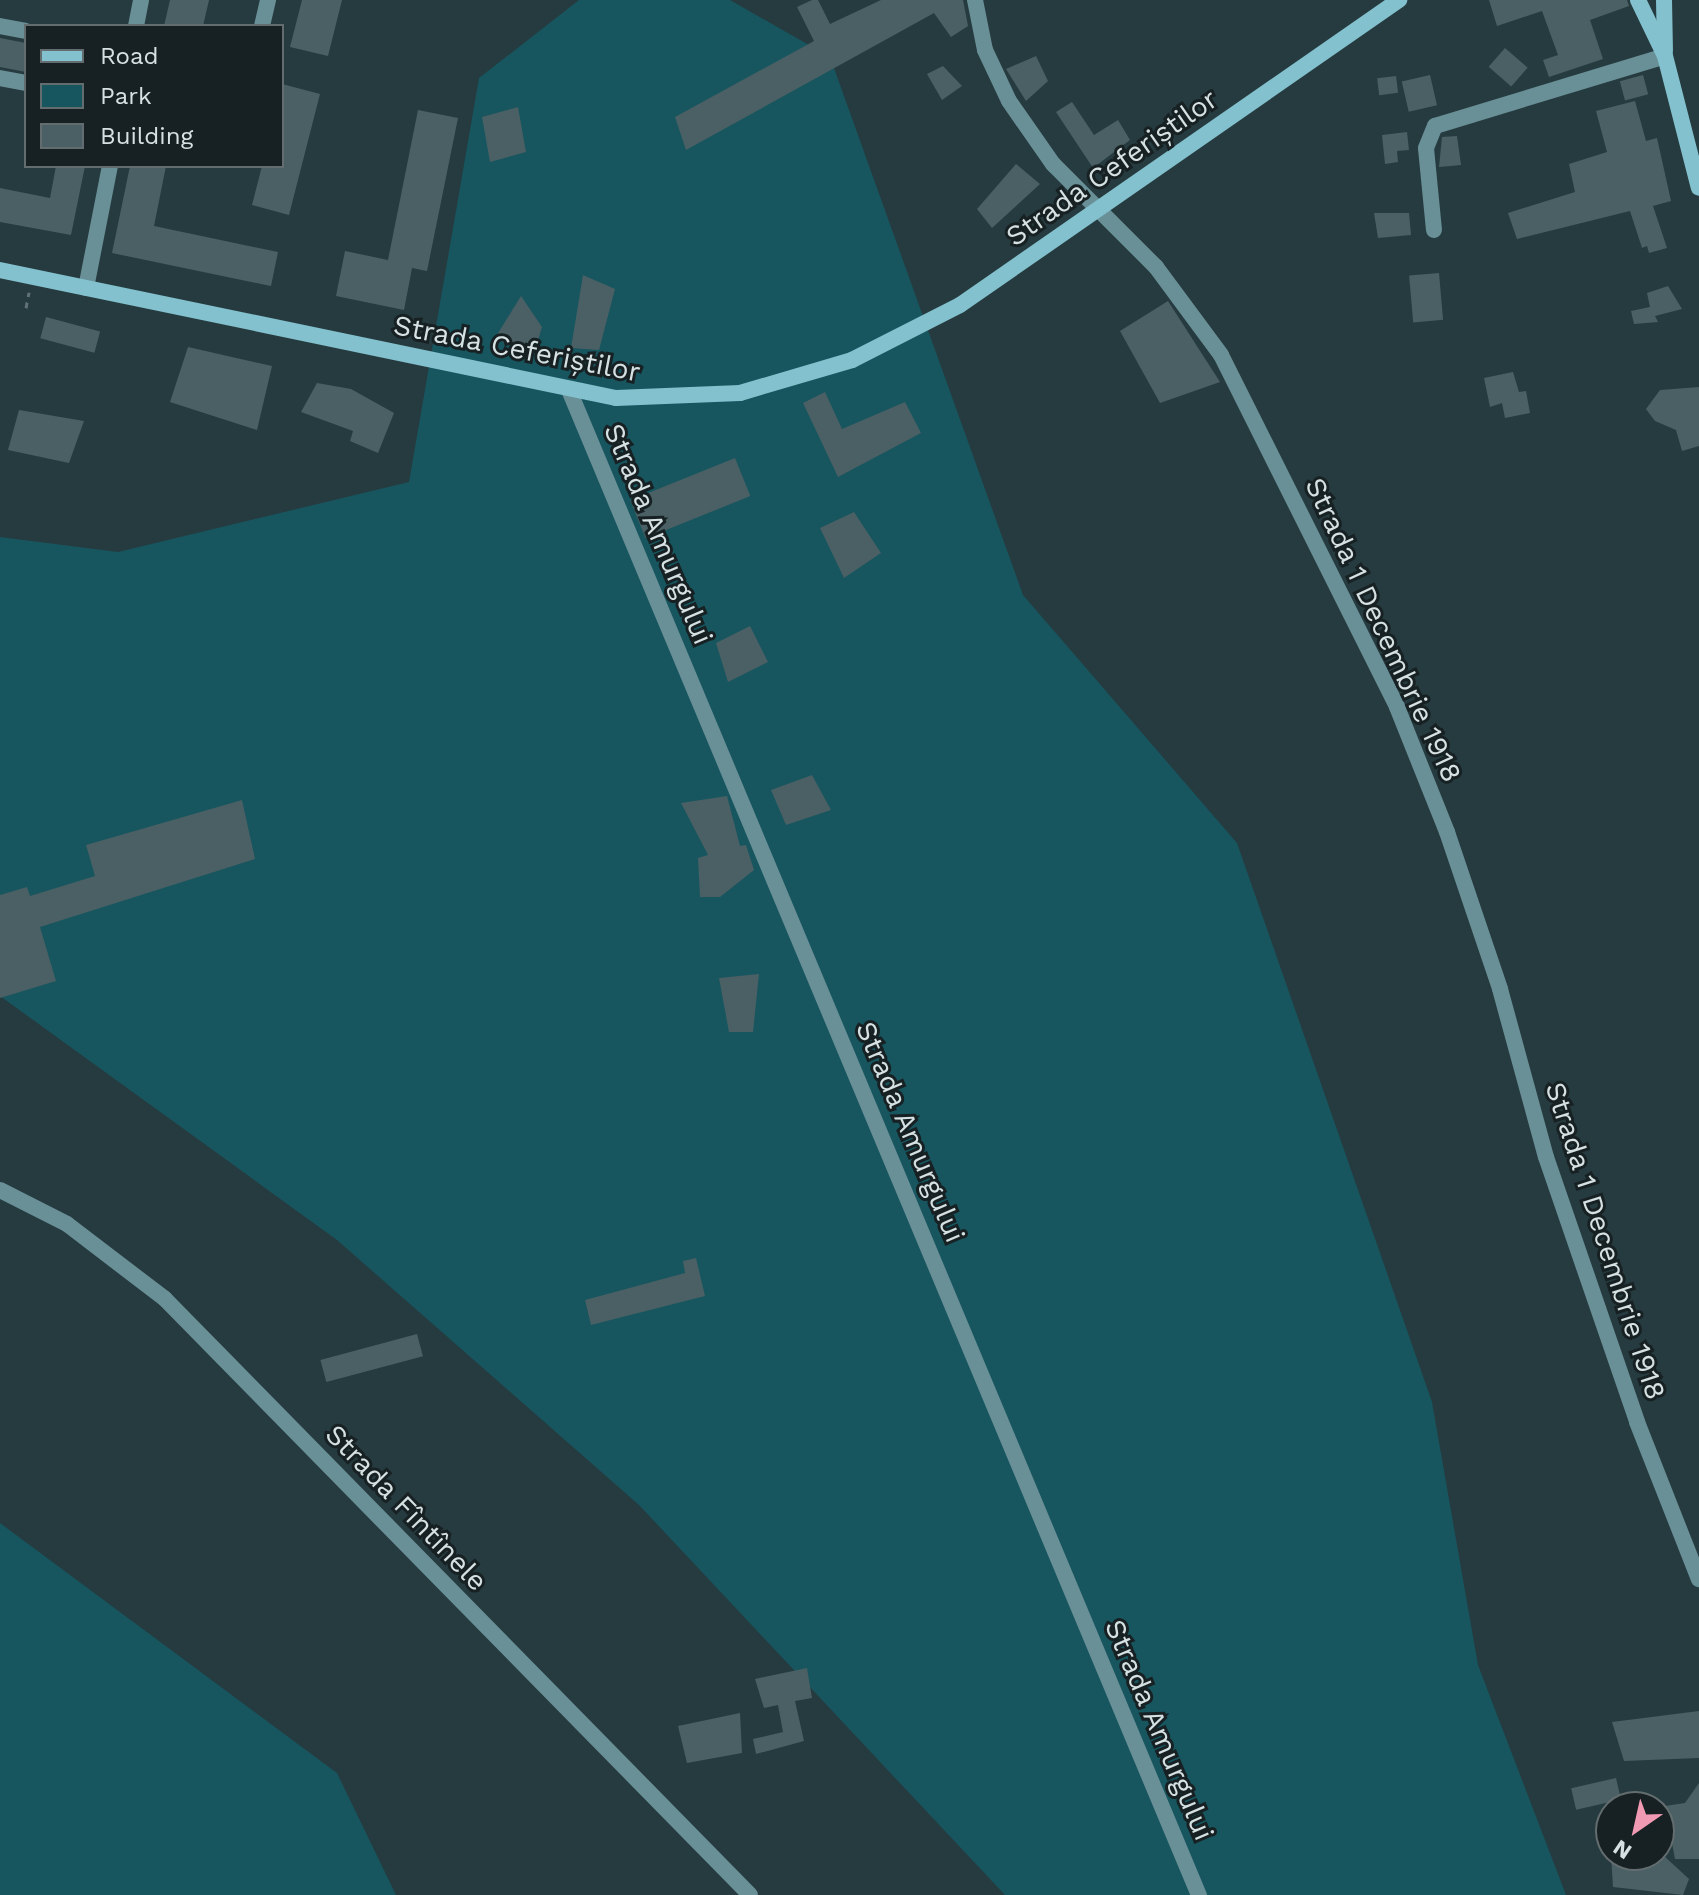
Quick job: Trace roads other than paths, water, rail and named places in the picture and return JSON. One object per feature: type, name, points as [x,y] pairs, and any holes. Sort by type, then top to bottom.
[{"type":"street","points":[[136,24],[141,0]]},
{"type":"street","points":[[262,24],[268,0]]},
{"type":"street","name":"Strada 1 Decembrie 1918","points":[[975,0],[997,81],[1053,164],[1096,211],[1156,267],[1221,355],[1397,707],[1447,832],[1500,989],[1546,1157],[1637,1422],[1699,1579]]},
{"type":"street","name":"Strada Ceferiștilor","points":[[0,270],[616,398],[683,399],[740,393],[801,378],[852,360],[949,311],[1399,0]]},
{"type":"street","points":[[1638,0],[1665,56],[1699,188]]},
{"type":"street","points":[[1664,0],[1665,56]]},
{"type":"street","points":[[0,26],[24,31]]},
{"type":"street","points":[[1434,230],[1426,148],[1435,126],[1665,56]]},
{"type":"street","points":[[0,78],[24,83]]},
{"type":"street","points":[[86,288],[110,168]]},
{"type":"street","name":"Strada Amurgului","points":[[569,390],[1199,1895]]},
{"type":"street","name":"Strada Fîntînele","points":[[0,1190],[67,1224],[165,1299],[750,1895]]}]
